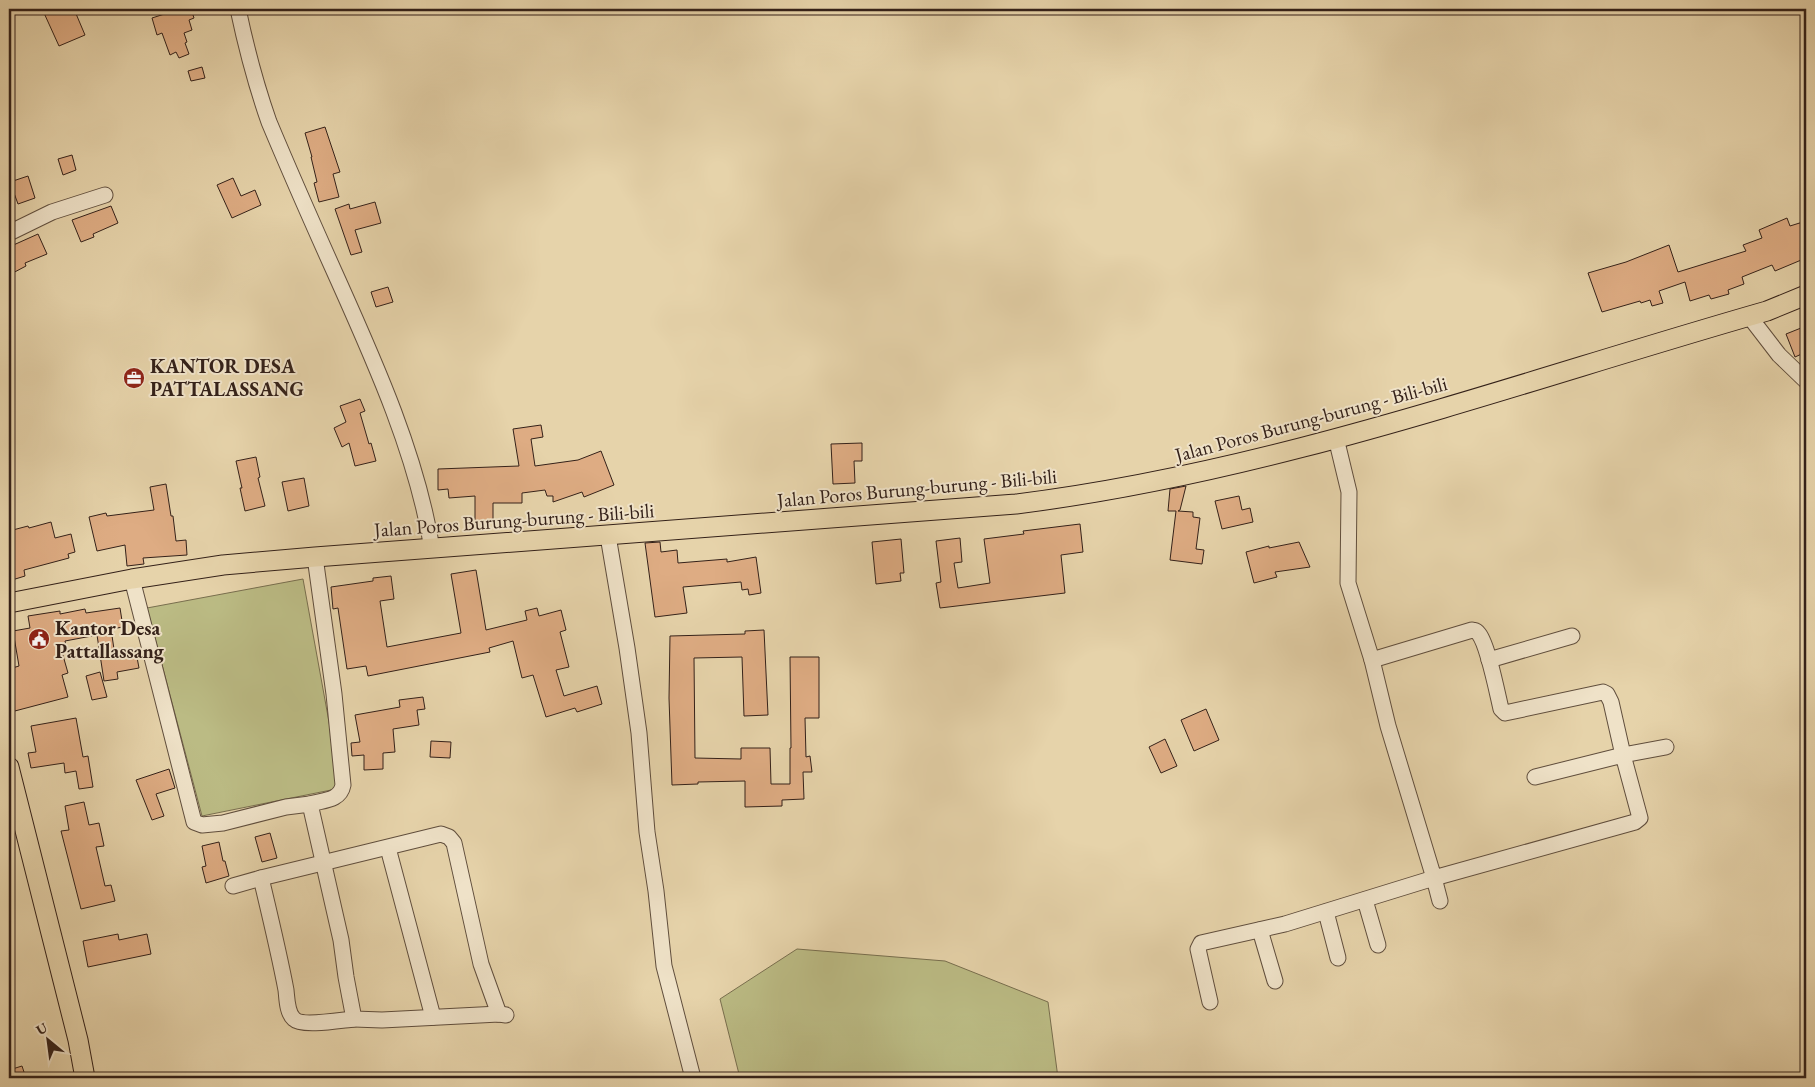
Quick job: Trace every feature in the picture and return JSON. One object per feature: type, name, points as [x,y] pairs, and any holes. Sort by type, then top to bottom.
[{"type":"main road","name":"Jalan Poros Burung-burung - Bili-bili","points":[[9,603],[132,579],[223,565],[1016,504],[1150,484],[1283,453],[1412,417],[1766,311],[1806,295]]},
{"type":"main road","points":[[9,768],[78,1040],[85,1078]]},
{"type":"street","points":[[238,9],[252,68],[269,122],[381,377],[415,477],[427,519],[432,549]]},
{"type":"street","points":[[9,233],[52,212],[105,195]]},
{"type":"street","points":[[1749,316],[1779,355],[1806,381]]},
{"type":"street","points":[[1336,438],[1349,492],[1348,583],[1372,660],[1388,726],[1440,901]]},
{"type":"street","points":[[608,536],[639,733],[647,832],[656,891],[664,966],[693,1078]]},
{"type":"street","points":[[132,579],[194,822],[202,825],[223,823],[286,807],[310,804],[336,797],[342,791],[344,785],[334,694],[315,557]]},
{"type":"street","points":[[1210,1002],[1198,948],[1200,944],[1326,912],[1434,878],[1635,822],[1640,818],[1611,702],[1607,694],[1603,692],[1505,713],[1502,709],[1480,634],[1472,630],[1372,660]]},
{"type":"street","points":[[1489,660],[1572,636]]},
{"type":"street","points":[[1536,777],[1623,755],[1666,747]]},
{"type":"street","points":[[310,804],[341,940],[354,1020]]},
{"type":"street","points":[[232,886],[261,878],[442,834],[449,837],[454,843],[481,964],[503,1014],[299,1022],[292,1016],[289,1009],[261,878]]},
{"type":"street","points":[[388,848],[433,1018]]},
{"type":"street","points":[[1365,900],[1378,945]]},
{"type":"street","points":[[1326,912],[1338,958]]},
{"type":"street","points":[[1260,930],[1275,981]]},
{"type":"green space","points":[[303,579],[341,788],[202,816],[147,608]]},
{"type":"green space","points":[[797,949],[945,961],[1048,1002],[1058,1078],[740,1078],[720,999]]},
{"type":"building","points":[[54,9],[74,9],[85,35],[59,46],[44,13]]},
{"type":"building","points":[[180,9],[191,9],[194,18],[189,20],[192,30],[184,33],[189,54],[179,58],[176,52],[170,55],[162,33],[157,35],[152,18]]},
{"type":"building","points":[[202,67],[205,78],[191,81],[188,71]]},
{"type":"building","points":[[325,127],[340,172],[333,174],[339,197],[319,202],[314,183],[317,182],[312,157],[305,133]]},
{"type":"building","points":[[72,155],[76,170],[63,175],[58,159]]},
{"type":"building","points":[[28,176],[35,198],[18,204],[10,182]]},
{"type":"building","points":[[233,178],[241,196],[255,190],[261,205],[232,218],[217,185]]},
{"type":"building","points":[[375,202],[381,223],[355,230],[362,252],[351,255],[335,209],[349,204],[350,209]]},
{"type":"building","points":[[111,206],[118,223],[93,234],[94,237],[81,242],[72,220]]},
{"type":"building","points":[[1787,218],[1790,226],[1806,221],[1806,258],[1775,271],[1772,265],[1742,277],[1744,284],[1728,290],[1729,294],[1711,299],[1709,295],[1690,301],[1685,282],[1659,291],[1663,303],[1652,306],[1650,300],[1641,303],[1640,301],[1602,312],[1588,273],[1626,262],[1669,245],[1678,272],[1746,251],[1743,245],[1762,238],[1759,230]]},
{"type":"building","points":[[38,234],[47,254],[25,263],[26,266],[9,275],[9,247]]},
{"type":"building","points":[[388,287],[393,302],[376,307],[371,292]]},
{"type":"building","points":[[1806,326],[1806,352],[1795,357],[1786,334]]},
{"type":"building","points":[[360,399],[365,411],[360,413],[376,461],[355,466],[349,443],[342,447],[334,428],[346,422],[340,406]]},
{"type":"building","points":[[541,425],[543,437],[531,439],[535,466],[578,460],[601,451],[614,485],[584,497],[582,492],[553,502],[553,496],[547,496],[545,490],[522,493],[522,503],[493,503],[493,521],[475,521],[475,496],[449,498],[448,489],[438,490],[438,469],[519,466],[513,429]]},
{"type":"building","points":[[862,443],[862,461],[854,461],[855,483],[833,484],[831,444]]},
{"type":"building","points":[[256,457],[260,477],[258,478],[265,506],[245,511],[236,461]]},
{"type":"building","points":[[304,478],[309,506],[288,511],[282,482]]},
{"type":"building","points":[[166,484],[176,541],[186,540],[187,555],[143,558],[144,564],[127,566],[125,545],[97,551],[89,517],[106,513],[107,516],[154,510],[150,487]]},
{"type":"building","points":[[1186,486],[1180,510],[1178,511],[1193,512],[1193,517],[1200,518],[1196,549],[1204,550],[1202,564],[1170,560],[1176,511],[1168,511],[1170,489]]},
{"type":"building","points":[[1239,496],[1242,510],[1250,508],[1253,522],[1222,529],[1215,501]]},
{"type":"building","points":[[51,522],[55,538],[71,534],[75,552],[68,554],[69,558],[24,570],[25,576],[12,580],[9,568],[9,531]]},
{"type":"building","points":[[1080,524],[1083,552],[1061,555],[1065,593],[940,608],[936,583],[941,582],[936,541],[960,538],[962,562],[954,563],[958,588],[990,583],[984,539],[1024,534],[1023,531]]},
{"type":"building","points":[[901,539],[904,573],[900,573],[901,581],[876,584],[872,542]]},
{"type":"building","points":[[660,542],[661,552],[677,550],[678,563],[727,559],[727,562],[756,557],[761,593],[749,595],[748,589],[742,590],[741,582],[683,587],[687,613],[655,617],[645,543]]},
{"type":"building","points":[[1299,542],[1310,567],[1275,572],[1277,577],[1254,583],[1246,552],[1269,546],[1269,548]]},
{"type":"building","points":[[476,570],[486,630],[527,620],[525,611],[537,608],[539,616],[561,610],[566,630],[560,632],[569,667],[556,670],[564,696],[597,686],[602,704],[577,712],[575,708],[546,717],[533,675],[522,678],[513,641],[489,648],[490,652],[368,676],[366,666],[347,669],[338,608],[333,609],[331,587],[373,581],[373,578],[391,576],[394,599],[380,601],[387,647],[461,633],[451,574]]},
{"type":"building","points":[[120,608],[123,627],[111,629],[115,656],[136,652],[139,668],[117,672],[118,679],[104,681],[97,635],[65,641],[67,651],[62,652],[68,673],[62,675],[68,697],[11,712],[9,669],[19,666],[13,631],[30,628],[28,616],[60,611],[60,614],[85,609],[86,613]]},
{"type":"building","points":[[764,630],[768,715],[744,716],[742,657],[694,658],[695,758],[741,759],[741,748],[770,748],[771,784],[790,784],[790,657],[819,657],[819,718],[805,718],[806,757],[810,756],[812,772],[803,772],[804,799],[782,800],[782,806],[745,807],[745,781],[698,782],[698,784],[672,785],[669,698],[670,636],[745,634],[745,631]]},
{"type":"building","points":[[100,672],[107,697],[92,700],[86,676]]},
{"type":"building","points":[[423,697],[425,709],[417,710],[419,725],[393,729],[395,752],[383,753],[383,769],[364,770],[364,755],[352,756],[351,743],[360,742],[355,715],[400,707],[399,700]]},
{"type":"building","points":[[1206,709],[1219,740],[1194,751],[1181,720]]},
{"type":"building","points":[[76,718],[83,757],[88,756],[93,787],[79,789],[76,771],[65,773],[64,763],[31,768],[28,753],[36,752],[31,726]]},
{"type":"building","points":[[1165,739],[1177,766],[1161,773],[1149,747]]},
{"type":"building","points":[[431,741],[451,742],[450,758],[430,757]]},
{"type":"building","points":[[169,769],[175,788],[156,794],[164,816],[152,820],[136,780]]},
{"type":"building","points":[[84,802],[89,825],[99,823],[104,846],[96,847],[105,886],[111,885],[115,901],[81,909],[61,831],[69,830],[65,806]]},
{"type":"building","points":[[270,833],[277,858],[262,862],[255,837]]},
{"type":"building","points":[[219,842],[223,861],[225,861],[229,876],[206,883],[202,867],[206,866],[202,846]]},
{"type":"building","points":[[118,934],[119,940],[147,934],[151,954],[88,967],[83,941]]},
{"type":"building","points":[[22,1066],[26,1078],[9,1078],[9,1070]]},
{"type":"place","name":"KANTOR DESA PATTALASSANG","points":[[134,378]]},
{"type":"place","name":"Kantor Desa Pattallassang","points":[[39,639]]}]
